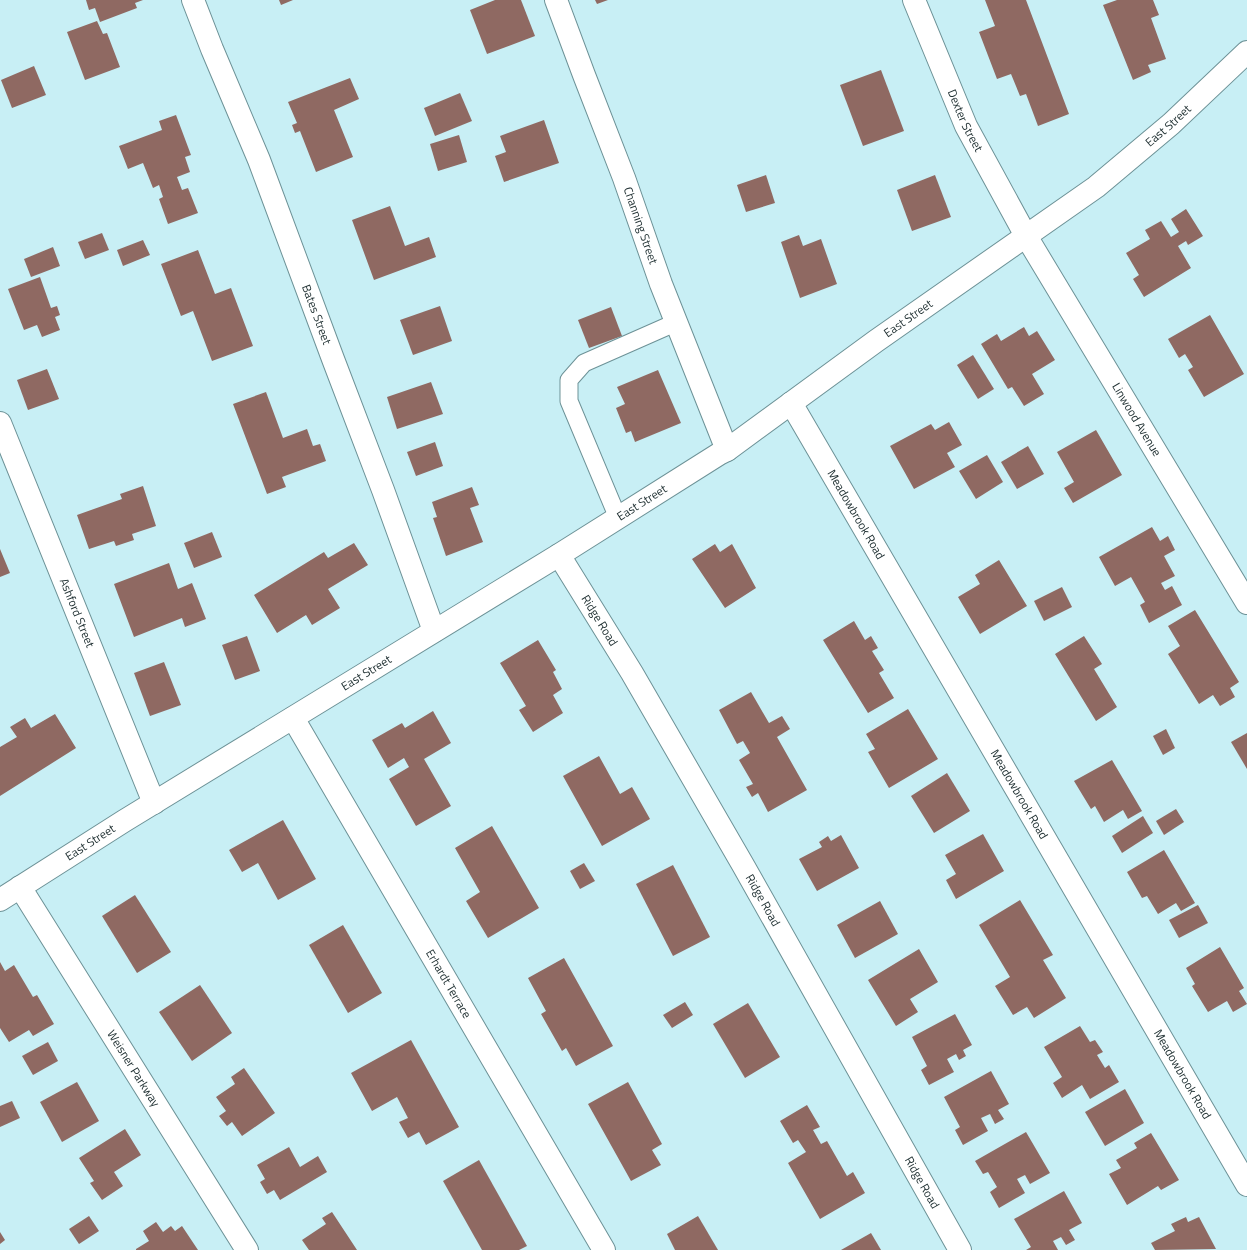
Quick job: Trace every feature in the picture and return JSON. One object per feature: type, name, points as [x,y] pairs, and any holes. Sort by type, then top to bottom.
[{"type":"street","name":"Bates Street","points":[[193,0],[259,160],[332,359],[383,490],[434,631]]},
{"type":"street","name":"Channing Street","points":[[556,0],[624,178],[661,284],[727,450]]},
{"type":"street","name":"Dexter Street","points":[[914,0],[966,126],[1026,236]]},
{"type":"street","name":"East Street","points":[[0,900],[154,803],[560,555],[727,450],[876,341],[1096,188],[1171,124],[1247,52]]},
{"type":"street","name":"Linwood Avenue","points":[[1026,236],[1247,603]]},
{"type":"street","name":"Meadowbrook Road","points":[[791,403],[1247,1185]]},
{"type":"street","name":"Ashford Street","points":[[0,423],[154,803]]},
{"type":"street","name":"Ridge Road","points":[[560,555],[632,673],[739,858],[960,1250]]},
{"type":"street","name":"Erhardt Terrace","points":[[292,718],[604,1250]]},
{"type":"street","name":"Weisner Parkway","points":[[20,887],[247,1250]]},
{"type":"lane","points":[[618,518],[569,401],[569,380],[584,363],[677,322]]},
{"type":"building","points":[[86,0],[143,0],[135,3],[137,8],[100,22],[95,8],[89,10]]},
{"type":"building","points":[[279,0],[293,0],[281,5]]},
{"type":"building","points":[[495,0],[521,0],[535,36],[487,54],[470,10]]},
{"type":"building","points":[[595,0],[608,0],[597,4]]},
{"type":"building","points":[[985,0],[1026,0],[1069,114],[1038,126],[1026,94],[1020,96],[1011,74],[997,79],[979,32],[995,26]]},
{"type":"building","points":[[1117,0],[1153,0],[1159,15],[1151,18],[1166,59],[1148,65],[1151,72],[1133,80],[1103,5]]},
{"type":"building","points":[[97,21],[103,34],[107,33],[120,67],[85,80],[67,32]]},
{"type":"building","points":[[34,66],[46,95],[12,108],[1,80]]},
{"type":"building","points":[[881,70],[904,131],[863,146],[840,85]]},
{"type":"building","points":[[350,78],[359,99],[334,110],[353,157],[316,172],[300,131],[295,133],[292,125],[297,123],[288,102]]},
{"type":"building","points":[[460,93],[472,121],[435,136],[424,108]]},
{"type":"building","points":[[176,115],[191,155],[185,157],[190,172],[177,177],[182,190],[188,188],[198,213],[168,224],[159,199],[163,197],[159,185],[153,188],[143,163],[128,169],[119,146],[162,130],[159,121]]},
{"type":"building","points":[[544,120],[559,163],[504,182],[495,156],[506,152],[500,136]]},
{"type":"building","points":[[459,135],[467,162],[438,171],[430,144]]},
{"type":"building","points":[[766,175],[775,203],[746,212],[737,185]]},
{"type":"building","points":[[935,175],[951,217],[912,231],[897,190]]},
{"type":"building","points":[[390,206],[405,246],[429,237],[436,257],[374,280],[352,220]]},
{"type":"building","points":[[1186,209],[1203,236],[1188,245],[1186,241],[1178,246],[1191,268],[1144,297],[1133,279],[1139,275],[1126,253],[1150,239],[1145,230],[1161,221],[1171,237],[1179,232],[1171,219]]},
{"type":"building","points":[[102,233],[109,250],[85,259],[78,242]]},
{"type":"building","points":[[799,235],[803,246],[821,239],[837,284],[800,298],[781,242]]},
{"type":"building","points":[[143,240],[150,255],[123,266],[117,250]]},
{"type":"building","points":[[53,247],[60,266],[31,277],[24,259]]},
{"type":"building","points":[[198,250],[215,294],[231,288],[253,346],[212,361],[193,311],[181,316],[161,264]]},
{"type":"building","points":[[40,277],[51,308],[57,306],[60,315],[55,317],[60,330],[42,337],[37,325],[24,330],[8,289]]},
{"type":"building","points":[[440,306],[452,341],[413,355],[400,320]]},
{"type":"building","points":[[611,307],[622,336],[589,348],[578,320]]},
{"type":"building","points":[[1210,315],[1244,374],[1204,397],[1188,370],[1193,367],[1185,354],[1179,358],[1168,339]]},
{"type":"building","points":[[1024,327],[1029,336],[1037,331],[1055,360],[1032,374],[1044,394],[1024,406],[1012,387],[1008,389],[981,344],[997,334],[1001,341]]},
{"type":"building","points":[[973,355],[994,389],[978,399],[957,365]]},
{"type":"building","points":[[47,369],[59,399],[28,410],[17,380]]},
{"type":"building","points":[[658,370],[681,423],[635,442],[631,431],[626,433],[616,408],[625,404],[617,387]]},
{"type":"building","points":[[431,382],[443,414],[397,429],[387,397]]},
{"type":"building","points":[[266,392],[283,438],[307,429],[313,446],[320,444],[326,461],[282,477],[286,487],[267,494],[233,404]]},
{"type":"building","points":[[949,422],[962,445],[947,453],[955,467],[914,489],[890,446],[931,424],[935,430]]},
{"type":"building","points":[[1096,430],[1122,475],[1073,503],[1064,488],[1074,482],[1057,452]]},
{"type":"building","points":[[435,442],[443,466],[416,476],[407,452]]},
{"type":"building","points":[[1028,446],[1044,474],[1017,489],[1001,462]]},
{"type":"building","points":[[987,455],[1003,482],[976,499],[959,471]]},
{"type":"building","points":[[143,486],[156,526],[132,534],[134,540],[116,546],[114,541],[89,549],[77,515],[122,499],[120,494]]},
{"type":"building","points":[[472,487],[479,505],[470,508],[483,542],[446,556],[433,518],[437,517],[432,502]]},
{"type":"building","points":[[1152,527],[1160,541],[1168,536],[1175,550],[1164,556],[1175,576],[1161,583],[1165,590],[1172,586],[1182,605],[1149,623],[1140,605],[1145,602],[1131,577],[1115,586],[1099,557]]},
{"type":"building","points":[[212,532],[222,557],[194,568],[184,543]]},
{"type":"building","points":[[354,543],[368,565],[328,589],[340,608],[312,625],[306,615],[277,633],[254,595],[324,552],[328,558]]},
{"type":"building","points":[[715,544],[720,552],[732,544],[756,588],[725,608],[692,559]]},
{"type":"building","points":[[0,549],[10,573],[0,577]]},
{"type":"building","points":[[999,560],[1027,606],[980,634],[958,597],[980,584],[975,575]]},
{"type":"building","points":[[169,563],[178,589],[192,583],[206,619],[185,627],[182,618],[134,637],[114,584]]},
{"type":"building","points":[[1062,587],[1072,607],[1044,621],[1034,601]]},
{"type":"building","points":[[1195,610],[1239,682],[1230,688],[1235,697],[1220,706],[1213,695],[1199,704],[1168,654],[1180,646],[1168,626]]},
{"type":"building","points":[[854,621],[865,640],[871,636],[878,648],[872,651],[884,670],[879,673],[894,698],[868,713],[823,640]]},
{"type":"building","points":[[247,636],[260,671],[235,680],[222,645]]},
{"type":"building","points":[[1084,636],[1102,664],[1094,669],[1117,707],[1096,721],[1055,654]]},
{"type":"building","points":[[538,640],[556,670],[553,672],[562,689],[553,695],[563,713],[533,732],[519,710],[526,706],[500,663]]},
{"type":"building","points":[[164,662],[181,705],[150,716],[134,673]]},
{"type":"building","points":[[751,692],[769,723],[782,716],[790,729],[777,737],[807,790],[768,812],[758,793],[752,797],[746,787],[753,784],[739,760],[750,753],[743,741],[737,744],[719,710]]},
{"type":"building","points":[[908,709],[938,759],[889,788],[868,752],[875,749],[866,734]]},
{"type":"building","points":[[433,711],[451,743],[424,759],[451,806],[416,826],[389,779],[409,767],[404,758],[388,768],[372,740],[402,723],[405,728]]},
{"type":"building","points":[[55,714],[76,748],[0,796],[0,747],[17,737],[10,727],[25,718],[31,728]]},
{"type":"building","points":[[1166,729],[1175,748],[1163,755],[1153,736]]},
{"type":"building","points":[[1247,733],[1247,769],[1231,742]]},
{"type":"building","points":[[599,756],[620,794],[632,787],[650,819],[602,846],[563,776]]},
{"type":"building","points":[[1112,760],[1142,811],[1128,819],[1123,810],[1104,822],[1095,806],[1091,809],[1074,781]]},
{"type":"building","points":[[947,773],[970,811],[934,833],[911,796]]},
{"type":"building","points":[[1176,809],[1184,822],[1164,835],[1156,821]]},
{"type":"building","points":[[1143,816],[1153,833],[1122,853],[1112,836]]},
{"type":"building","points":[[283,820],[316,879],[278,900],[258,863],[242,872],[229,850]]},
{"type":"building","points":[[492,826],[539,908],[488,938],[466,901],[480,892],[455,848]]},
{"type":"building","points":[[983,834],[1004,871],[956,899],[946,880],[956,874],[945,855]]},
{"type":"building","points":[[841,835],[859,868],[817,891],[799,859],[822,847],[819,842],[828,836],[831,841]]},
{"type":"building","points":[[1164,850],[1195,903],[1181,911],[1176,903],[1158,914],[1147,896],[1142,898],[1127,872]]},
{"type":"building","points":[[584,863],[595,881],[580,889],[570,871]]},
{"type":"building","points":[[673,865],[710,937],[673,956],[636,884]]},
{"type":"building","points":[[135,895],[171,952],[137,973],[102,916]]},
{"type":"building","points":[[1020,900],[1053,955],[1043,960],[1066,998],[1034,1018],[1027,1007],[1013,1015],[995,986],[1010,977],[979,925]]},
{"type":"building","points":[[880,901],[898,934],[855,958],[837,925]]},
{"type":"building","points":[[1198,905],[1208,923],[1179,938],[1169,920]]},
{"type":"building","points":[[343,925],[382,993],[348,1013],[309,945]]},
{"type":"building","points":[[1220,947],[1244,988],[1239,991],[1247,1004],[1233,1012],[1227,1001],[1208,1012],[1192,986],[1195,984],[1186,968]]},
{"type":"building","points":[[919,949],[938,982],[910,999],[918,1012],[896,1026],[868,980]]},
{"type":"building","points":[[564,958],[613,1046],[576,1066],[566,1048],[562,1051],[541,1014],[546,1011],[528,978]]},
{"type":"building","points":[[0,962],[5,971],[14,965],[33,997],[37,995],[54,1024],[33,1036],[29,1030],[9,1042],[0,1028]]},
{"type":"building","points":[[200,985],[232,1033],[192,1061],[159,1012]]},
{"type":"building","points":[[685,1002],[693,1015],[672,1028],[663,1015]]},
{"type":"building","points":[[748,1003],[780,1057],[745,1078],[713,1024]]},
{"type":"building","points":[[955,1014],[972,1045],[963,1050],[966,1056],[959,1060],[956,1054],[947,1059],[954,1072],[929,1085],[921,1070],[927,1066],[912,1037]]},
{"type":"building","points":[[1080,1026],[1090,1042],[1095,1040],[1103,1052],[1097,1055],[1105,1068],[1109,1065],[1119,1082],[1090,1099],[1082,1085],[1062,1098],[1053,1083],[1062,1077],[1044,1047]]},
{"type":"building","points":[[411,1040],[459,1127],[426,1145],[419,1132],[408,1138],[399,1122],[408,1118],[397,1097],[372,1111],[351,1073]]},
{"type":"building","points":[[48,1042],[58,1061],[33,1075],[22,1056]]},
{"type":"building","points":[[244,1068],[275,1113],[242,1136],[232,1122],[227,1126],[219,1116],[226,1111],[216,1097],[235,1084],[231,1077]]},
{"type":"building","points":[[991,1071],[1009,1104],[998,1110],[1004,1119],[995,1124],[990,1114],[981,1118],[988,1131],[963,1145],[955,1130],[960,1127],[944,1097]]},
{"type":"building","points":[[77,1082],[99,1121],[62,1142],[40,1102]]},
{"type":"building","points":[[628,1082],[662,1144],[652,1150],[661,1165],[631,1181],[588,1104]]},
{"type":"building","points":[[1125,1089],[1144,1123],[1105,1146],[1085,1112]]},
{"type":"building","points":[[12,1101],[20,1118],[0,1127],[0,1106]]},
{"type":"building","points":[[807,1105],[820,1127],[813,1130],[821,1144],[827,1141],[847,1176],[853,1172],[865,1193],[820,1219],[788,1163],[806,1152],[798,1140],[793,1143],[780,1121]]},
{"type":"building","points":[[125,1129],[141,1155],[114,1172],[123,1186],[102,1200],[90,1183],[94,1181],[79,1158]]},
{"type":"building","points":[[1026,1132],[1050,1173],[1030,1184],[1025,1175],[1017,1179],[1025,1193],[999,1208],[990,1192],[997,1187],[988,1172],[983,1174],[975,1161]]},
{"type":"building","points":[[1151,1133],[1179,1180],[1161,1190],[1158,1186],[1127,1205],[1109,1174],[1121,1168],[1116,1160],[1137,1148],[1134,1143]]},
{"type":"building","points":[[289,1147],[300,1167],[318,1156],[327,1172],[280,1200],[274,1190],[267,1194],[260,1182],[265,1179],[257,1165]]},
{"type":"building","points":[[479,1160],[527,1246],[519,1250],[482,1250],[443,1181]]},
{"type":"building","points":[[1064,1191],[1082,1223],[1069,1230],[1075,1240],[1066,1245],[1061,1237],[1053,1241],[1058,1250],[1026,1250],[1031,1247],[1014,1219]]},
{"type":"building","points":[[332,1212],[357,1250],[309,1250],[302,1240],[326,1224],[322,1218]]},
{"type":"building","points":[[89,1216],[99,1231],[79,1244],[69,1229]]},
{"type":"building","points":[[698,1216],[718,1250],[675,1250],[667,1234]]},
{"type":"building","points":[[1186,1217],[1188,1222],[1199,1217],[1216,1249],[1155,1250],[1151,1243],[1175,1231],[1171,1224]]},
{"type":"building","points":[[156,1222],[163,1232],[171,1226],[175,1231],[182,1226],[198,1250],[136,1250],[149,1241],[143,1231]]},
{"type":"building","points":[[0,1232],[5,1240],[0,1244]]},
{"type":"building","points":[[871,1233],[881,1250],[841,1250]]}]
